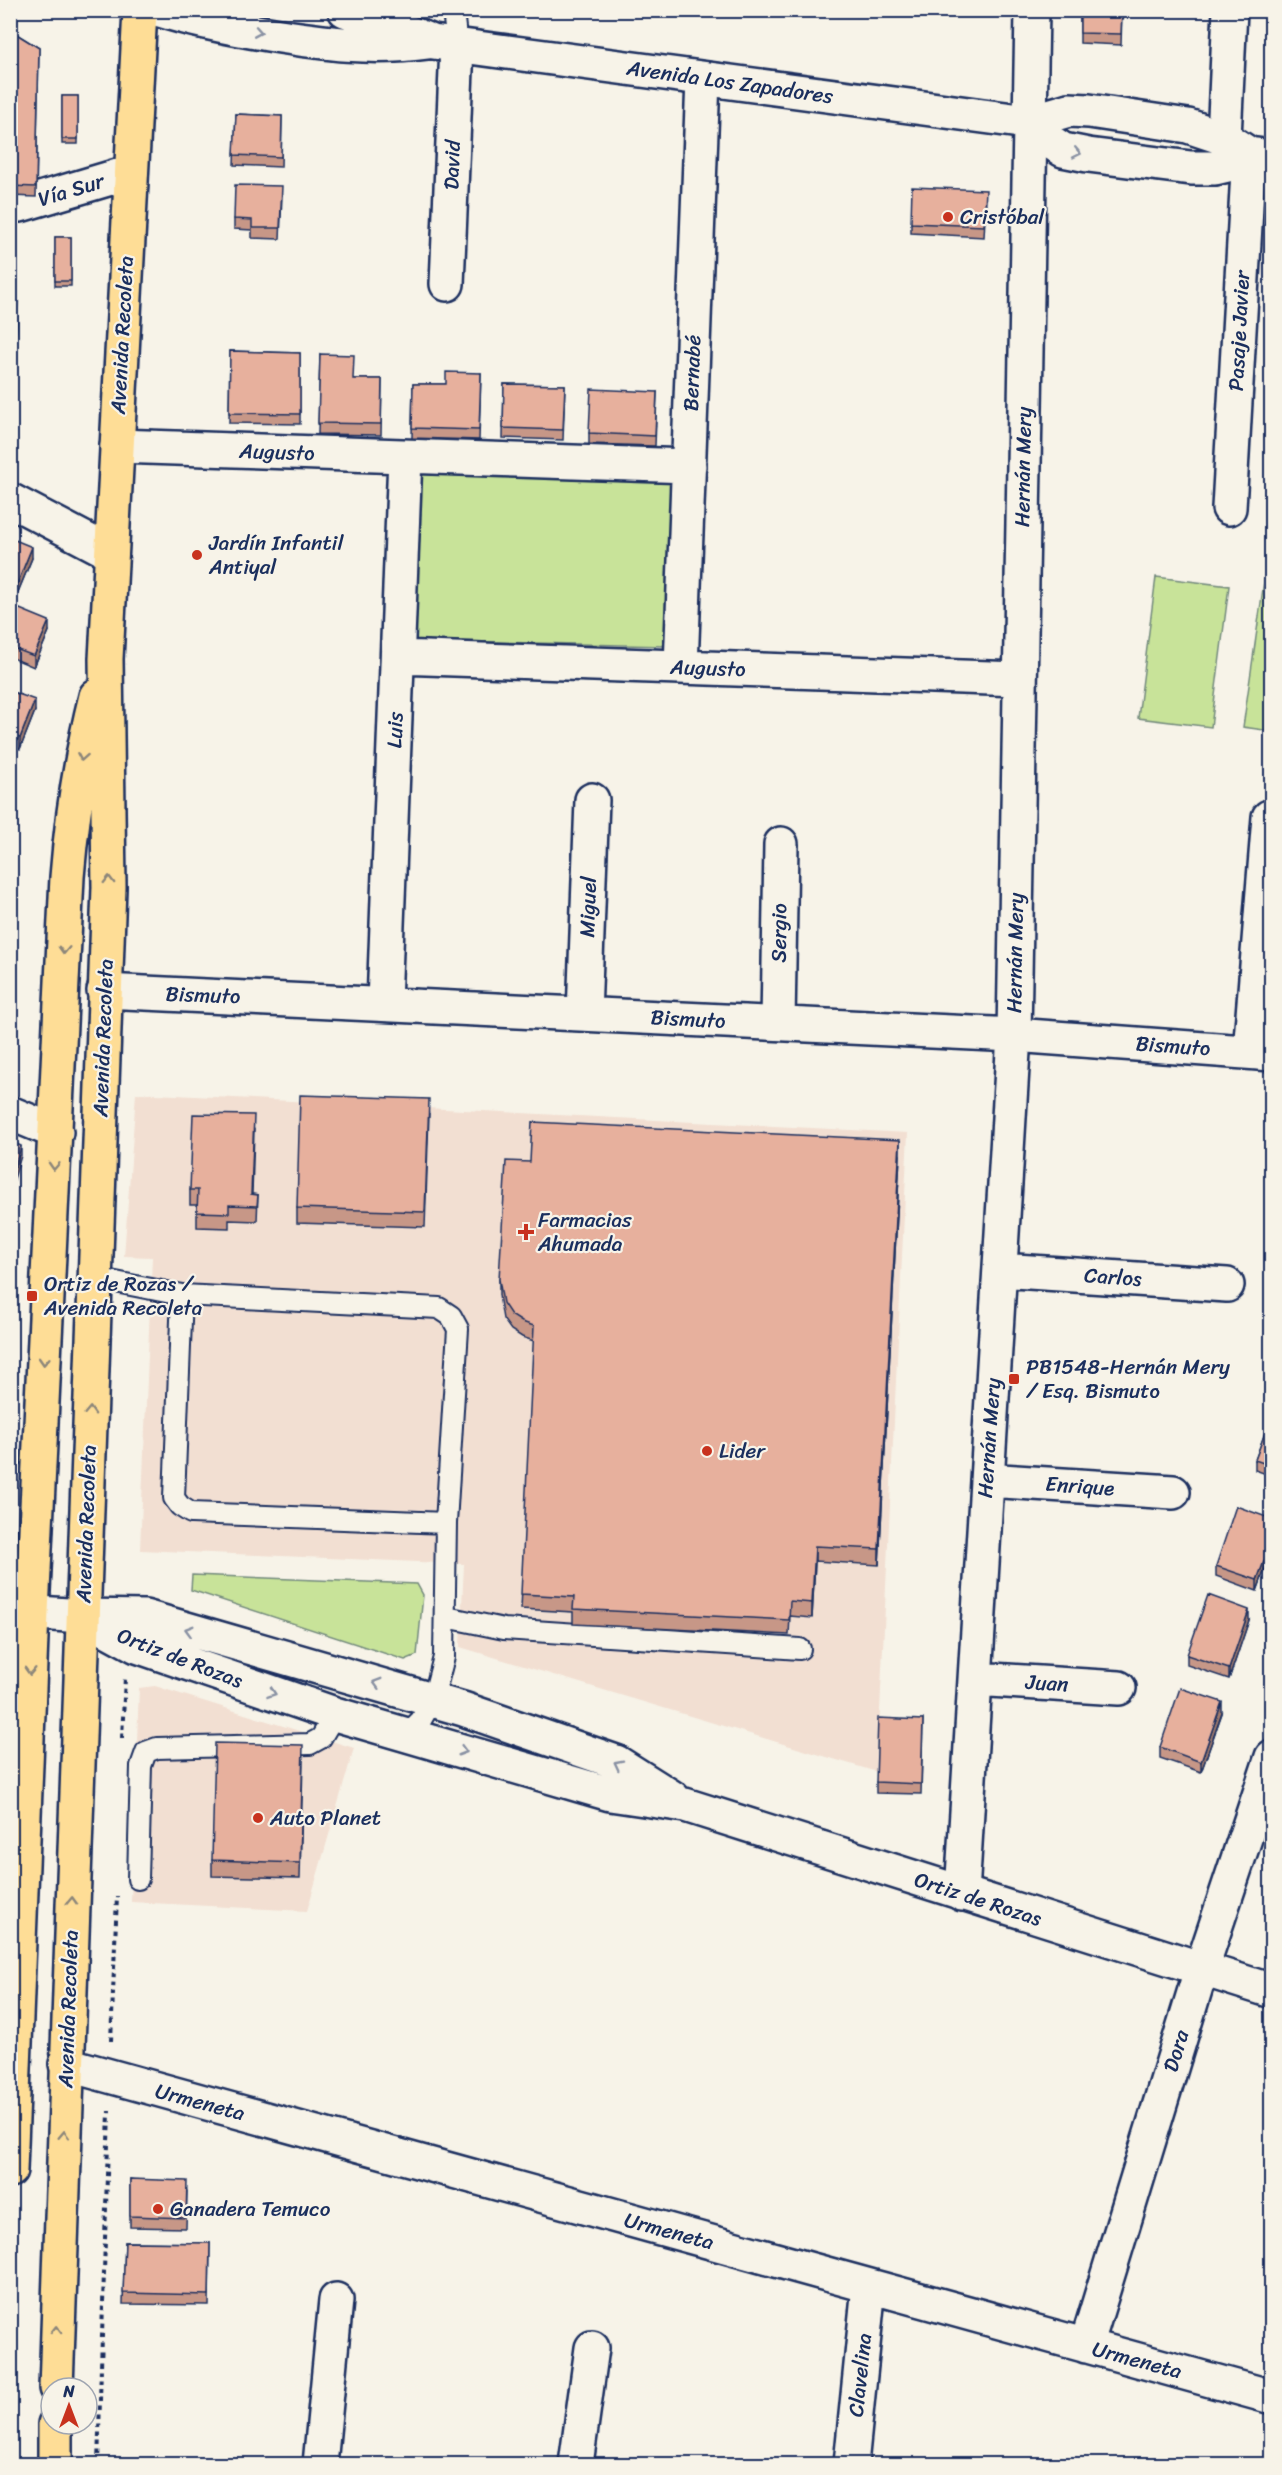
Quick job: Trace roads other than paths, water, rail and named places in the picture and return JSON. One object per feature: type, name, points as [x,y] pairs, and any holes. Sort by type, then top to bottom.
[{"type":"main road","name":"Avenida Recoleta","points":[[56,2376],[104,991],[109,796],[106,659],[140,10]]},
{"type":"main road","name":"Avenida Recoleta","points":[[10,2170],[17,2007],[21,1612],[56,1131],[67,877],[84,741],[106,659]]},
{"type":"main road","points":[[17,2007],[35,2045],[66,2064]]},
{"type":"main road","points":[[55,2436],[55,2464]]},
{"type":"street","name":"Avenida Los Zapadores","points":[[160,10],[247,30],[333,45],[445,44],[1028,122],[1069,110],[1089,111],[1188,126],[1248,150]]},
{"type":"street","name":"Avenida Los Zapadores","points":[[345,10],[445,44]]},
{"type":"street","name":"Hernán Mery","points":[[962,1894],[1014,1035],[1028,122],[1032,10]]},
{"type":"street","name":"Pasaje Javier","points":[[1229,508],[1248,150],[1230,10]]},
{"type":"street","name":"David","points":[[445,44],[447,284]]},
{"type":"street","name":"Bernabé","points":[[681,667],[703,79]]},
{"type":"street","points":[[1028,122],[1063,150],[1191,168],[1232,164],[1248,150]]},
{"type":"street","name":"Vía Sur","points":[[10,205],[20,205],[130,172]]},
{"type":"street","name":"Augusto","points":[[117,446],[689,466]]},
{"type":"street","name":"Luis","points":[[384,1003],[405,457]]},
{"type":"street","points":[[10,500],[111,553]]},
{"type":"street","name":"Augusto","points":[[398,657],[1019,679]]},
{"type":"street","name":"Miguel","points":[[584,1014],[592,800]]},
{"type":"street","points":[[1261,1053],[1269,816]]},
{"type":"street","name":"Sergio","points":[[778,1023],[781,844]]},
{"type":"street","name":"Bismuto","points":[[104,991],[1014,1035],[1261,1053]]},
{"type":"street","points":[[10,1113],[56,1131]]},
{"type":"street","name":"Carlos","points":[[1000,1270],[1227,1285]]},
{"type":"street","name":"Enrique","points":[[987,1480],[1173,1492]]},
{"type":"street","points":[[21,1612],[82,1616]]},
{"type":"street","name":"Ortiz de Rozas","points":[[82,1616],[144,1617],[433,1699],[616,1761],[685,1806]]},
{"type":"street","name":"Ortiz de Rozas","points":[[82,1616],[137,1646],[334,1714],[610,1794],[685,1806],[1272,1991]]},
{"type":"street","name":"Juan","points":[[975,1679],[1119,1688]]},
{"type":"street","name":"Dora","points":[[1086,2346],[1202,1970],[1272,1757]]},
{"type":"street","name":"Urmeneta","points":[[66,2064],[1272,2397]]},
{"type":"street","name":"Clavelina","points":[[851,2464],[869,2286]]},
{"type":"street","points":[[320,2464],[336,2300]]},
{"type":"street","points":[[576,2464],[592,2348]]},
{"type":"lane","points":[[445,44],[453,10]]},
{"type":"lane","points":[[94,1278],[182,1295],[439,1308],[451,1316],[458,1329],[446,1523],[444,1657],[433,1699],[421,1720],[407,1734]]},
{"type":"lane","points":[[182,1295],[174,1498],[180,1506],[191,1513],[446,1523]]},
{"type":"lane","points":[[446,1617],[504,1629],[800,1648]]},
{"type":"lane","points":[[138,1879],[141,1766],[146,1752],[157,1748],[310,1744],[321,1738],[334,1714]]},
{"type":"place","name":"Cristóbal","points":[[948,217]]},
{"type":"place","name":"Jardín Infantil Antiyal","points":[[197,555]]},
{"type":"place","name":"Farmacias Ahumada","points":[[526,1232]]},
{"type":"place","name":"Ortiz de Rozas / Avenida Recoleta","points":[[32,1296]]},
{"type":"place","name":"PB1548-Hernán Mery / Esq. Bismuto","points":[[1014,1379]]},
{"type":"place","name":"Lider","points":[[707,1451]]},
{"type":"place","name":"Auto Planet","points":[[258,1818]]},
{"type":"place","name":"Ganadera Temuco","points":[[158,2209]]}]
